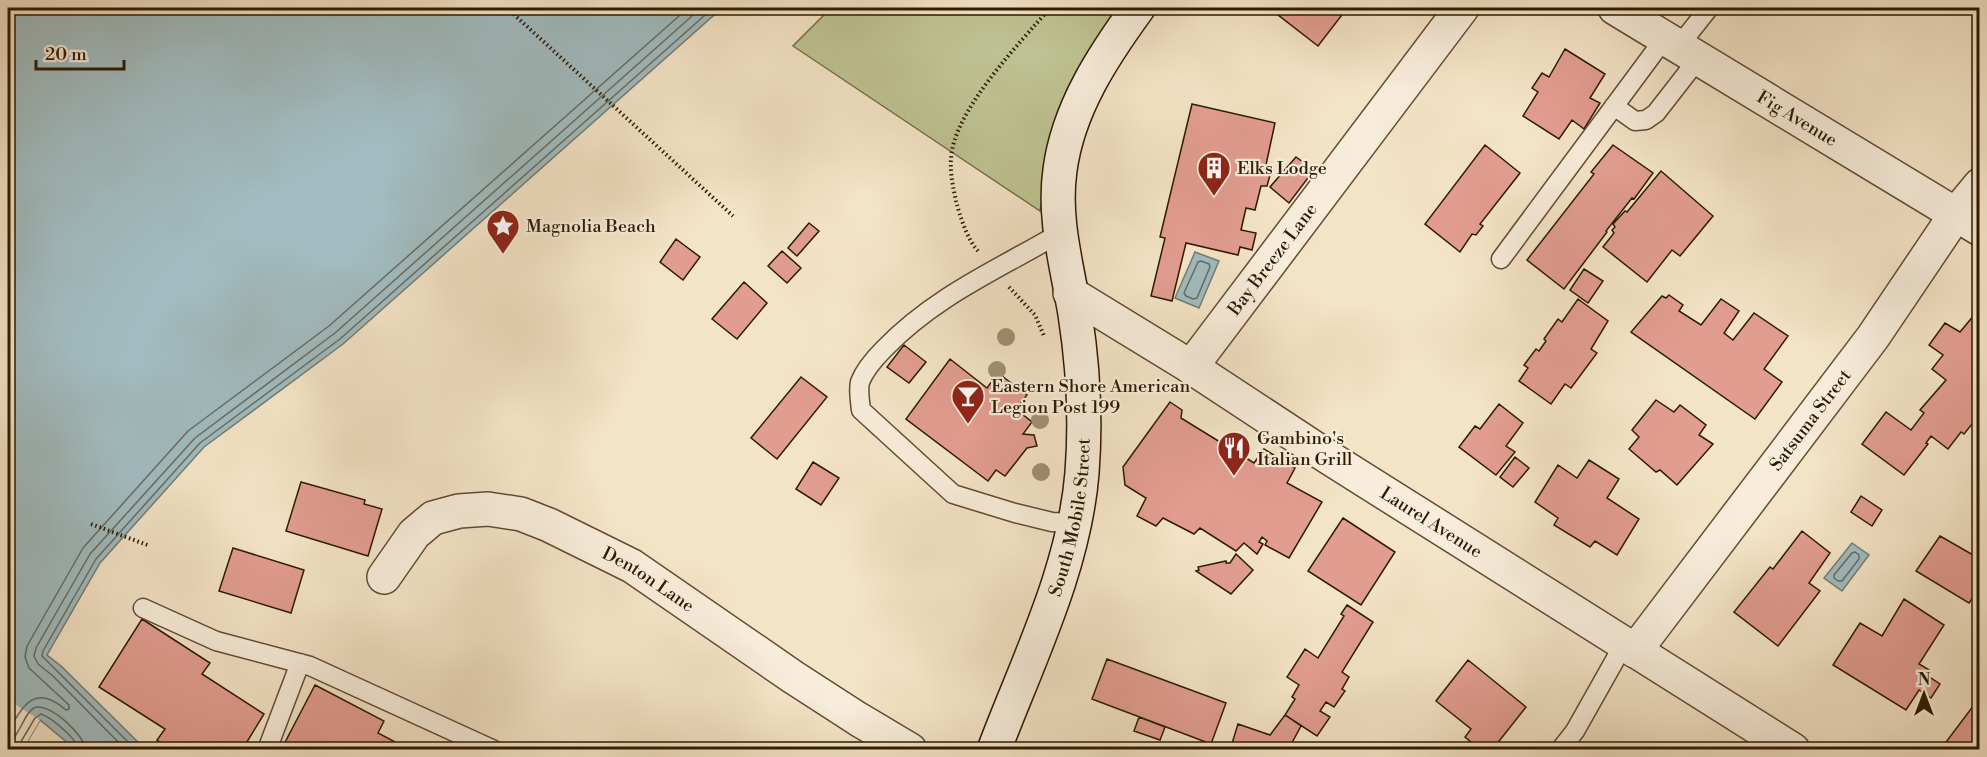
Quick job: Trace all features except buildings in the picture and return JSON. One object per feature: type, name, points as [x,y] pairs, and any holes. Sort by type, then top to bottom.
[{"type":"street","name":"South Mobile Street","points":[[994,750],[1045,623],[1064,565],[1082,474],[1081,368],[1058,217],[1060,170],[1067,138],[1081,99],[1098,67],[1138,8]]},
{"type":"street","name":"Bay Breeze Lane","points":[[1191,367],[1462,8]]},
{"type":"street","name":"Fig Avenue","points":[[1615,8],[1968,222]]},
{"type":"street","name":"Satsuma Street","points":[[1630,647],[1873,337],[1968,222],[1980,185]]},
{"type":"street","name":"Laurel Avenue","points":[[1070,293],[1191,367],[1328,457],[1792,750]]},
{"type":"street","name":"Denton Lane","points":[[384,577],[414,534],[433,518],[459,511],[488,509],[521,514],[549,525],[632,566],[802,683],[910,750]]},
{"type":"lane","points":[[1501,260],[1614,106],[1680,48],[1709,8]]},
{"type":"lane","points":[[1614,106],[1635,122],[1646,120],[1656,112],[1680,48]]},
{"type":"lane","points":[[1060,233],[1010,263],[994,269],[947,296],[913,322],[869,365],[860,384],[861,410],[952,494],[1052,522],[1073,523]]},
{"type":"lane","points":[[143,608],[216,641],[300,663],[494,750]]},
{"type":"lane","points":[[1560,750],[1630,647]]},
{"type":"lane","points":[[267,750],[300,663]]},
{"type":"path","points":[[507,8],[733,216]]},
{"type":"path","points":[[980,253],[975,248],[958,211],[952,184],[950,158],[956,135],[969,110],[999,68],[1050,8]]},
{"type":"path","points":[[91,524],[150,546]]},
{"type":"green space","points":[[831,8],[1120,8],[1058,110],[1040,211],[793,46]]},
{"type":"water","points":[[8,8],[722,8],[343,344],[204,447],[100,563],[47,655],[145,749],[75,749],[40,720],[23,749],[8,749]]},
{"type":"water","points":[[1195,252],[1219,261],[1199,308],[1175,298]]},
{"type":"water","points":[[1852,543],[1869,555],[1842,591],[1824,578]]},
{"type":"pier","points":[[8,700],[40,720],[23,749],[8,749]]},
{"type":"place","name":"Elks Lodge","points":[[1214,197]]},
{"type":"place","name":"Magnolia Beach","points":[[503,255]]},
{"type":"place","name":"Eastern Shore American Legion Post 199","points":[[968,425]]},
{"type":"place","name":"Gambino's Italian Grill","points":[[1234,477]]}]
